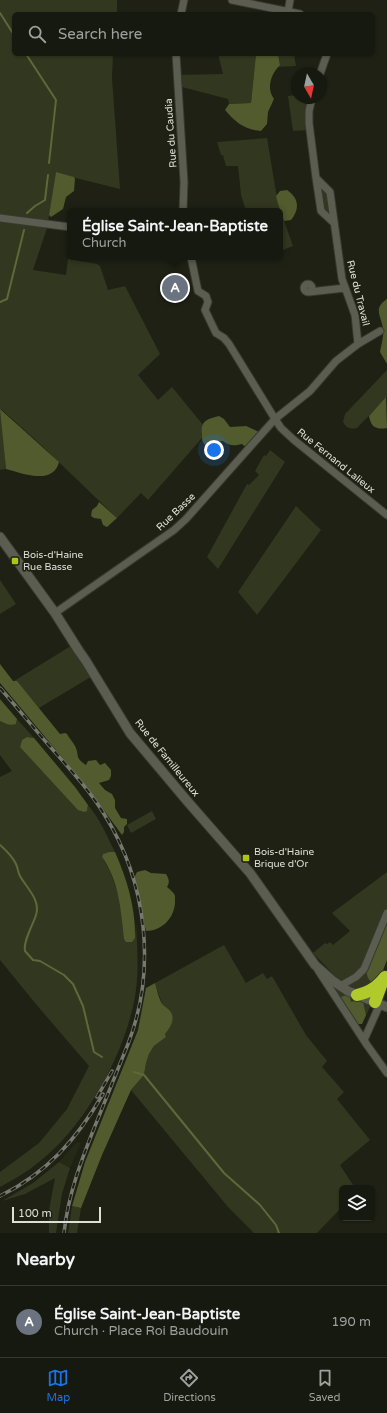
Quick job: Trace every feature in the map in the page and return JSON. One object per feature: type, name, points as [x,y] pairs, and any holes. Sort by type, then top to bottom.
[{"type":"highway","points":[[357,995],[373,990],[386,974]]},
{"type":"highway","points":[[381,1004],[386,974]]},
{"type":"highway","points":[[381,1004],[387,989]]},
{"type":"street","points":[[182,12],[184,0]]},
{"type":"street","points":[[232,0],[288,12],[290,0]]},
{"type":"street","name":"Rue du Caudia","points":[[176,56],[184,182],[183,208]]},
{"type":"street","points":[[322,68],[326,56]]},
{"type":"street","points":[[312,104],[310,123],[321,211],[334,223]]},
{"type":"street","name":"Rue du Travail","points":[[316,178],[330,192],[342,279],[355,315],[358,344]]},
{"type":"street","points":[[0,218],[67,227]]},
{"type":"street","name":"Rue Fernand Lalieux","points":[[192,260],[198,291],[206,296],[208,302],[205,310],[216,333],[224,338],[229,344],[281,428],[387,515]]},
{"type":"street","points":[[313,290],[345,288]]},
{"type":"street","name":"Rue Basse","points":[[55,613],[174,530],[186,519],[275,419],[310,391],[336,361],[358,344],[380,331]]},
{"type":"street","name":"Rue de Familleureux","points":[[0,537],[55,613],[130,733],[247,869],[315,965],[387,1073]]},
{"type":"street","points":[[340,986],[360,974],[364,969],[387,913]]},
{"type":"street","name":"Rue de Familleureux","points":[[315,965],[340,986],[357,995],[381,1004]]},
{"type":"street","points":[[364,1040],[381,1004]]},
{"type":"shaded area","points":[[0,0],[117,0],[117,12],[12,12],[12,56],[113,56],[112,78],[120,189],[56,173],[47,228],[33,270],[66,275],[68,260],[97,264],[100,266],[108,290],[125,286],[160,354],[138,375],[158,400],[172,387],[208,431],[148,500],[141,493],[117,518],[1,409],[6,469],[0,470]]},
{"type":"shaded area","points":[[218,56],[256,56],[251,103],[229,104],[228,99],[178,86],[177,75],[223,74]]},
{"type":"shaded area","points":[[278,56],[294,56],[296,66],[277,67],[280,64]]},
{"type":"shaded area","points":[[288,96],[291,96],[291,104],[312,104],[310,130],[293,131]]},
{"type":"shaded area","points":[[267,138],[279,208],[245,208],[241,195],[238,166],[226,166],[217,142]]},
{"type":"shaded area","points":[[325,190],[330,212],[328,214],[323,210],[321,193]]},
{"type":"shaded area","points":[[283,218],[293,246],[283,250]]},
{"type":"shaded area","points":[[387,370],[387,397],[357,428],[351,429],[347,427],[343,422],[345,414]]},
{"type":"shaded area","points":[[270,450],[285,462],[218,569],[207,557],[247,484],[249,485],[259,475],[255,471],[264,455],[266,456]]},
{"type":"shaded area","points":[[296,506],[321,530],[257,615],[238,592]]},
{"type":"shaded area","points":[[0,580],[16,604],[0,614]]},
{"type":"shaded area","points":[[74,644],[94,675],[39,708],[17,682],[14,681]]},
{"type":"shaded area","points":[[17,719],[34,738],[27,737],[22,740],[20,747],[88,809],[88,805],[100,822],[115,852],[103,854],[102,857],[110,871],[120,900],[122,915],[135,938],[136,923],[138,956],[136,990],[131,1013],[124,1037],[102,1085],[73,1128],[56,1147],[30,1169],[0,1187],[0,1172],[39,1143],[67,1109],[89,1066],[0,960],[0,777],[12,771],[0,755],[0,721],[6,724],[16,724]]},
{"type":"shaded area","points":[[152,811],[156,819],[131,833],[127,825]]},
{"type":"shaded area","points":[[387,872],[387,913],[375,983],[355,990],[340,986],[337,978],[313,953],[325,943],[327,944],[330,942],[333,945],[350,931],[332,913]]},
{"type":"shaded area","points":[[224,945],[246,983],[263,973],[267,979],[272,976],[306,1035],[327,1061],[322,1067],[344,1092],[337,1099],[370,1140],[340,1165],[353,1185],[339,1185],[339,1210],[317,1233],[254,1233],[228,1207],[131,1090],[144,1075],[149,1054],[154,1046],[166,1037],[165,1034],[170,1027],[155,983]]},
{"type":"shaded area","points":[[338,988],[369,1004],[370,1007],[362,1024],[356,1024],[335,991]]},
{"type":"shaded area","points":[[77,1142],[81,1143],[70,1168],[59,1162]]},
{"type":"shaded area","points":[[59,1162],[70,1168],[62,1194],[56,1233],[49,1233],[49,1210],[55,1178],[25,1194],[2,1201],[33,1183]]},
{"type":"shaded area","points":[[72,1206],[81,1208],[77,1233],[68,1233]]},
{"type":"green space","points":[[256,56],[278,56],[280,65],[272,77],[270,86],[274,99],[268,112],[267,124],[261,131],[250,129],[241,125],[225,110],[229,104],[251,103]]},
{"type":"green space","points":[[56,172],[74,177],[74,191],[66,197],[63,209],[51,217],[49,215]]},
{"type":"green space","points":[[287,190],[296,200],[296,212],[291,220],[284,221],[283,208],[279,208],[276,196],[280,191]]},
{"type":"green space","points":[[387,299],[387,364],[380,352],[383,333],[379,310],[382,303]]},
{"type":"green space","points":[[386,397],[387,428],[380,429],[371,423],[369,416]]},
{"type":"green space","points":[[0,409],[59,462],[56,469],[50,474],[36,476],[6,469]]},
{"type":"green space","points":[[219,416],[224,419],[230,427],[246,426],[259,432],[259,434],[247,448],[242,444],[232,445],[223,441],[214,446],[206,446],[202,439],[203,423],[211,418]]},
{"type":"green space","points":[[99,502],[117,518],[107,527],[103,525],[101,519],[91,516],[92,510]]},
{"type":"green space","points":[[0,664],[13,681],[17,681],[60,734],[67,734],[75,746],[80,760],[86,765],[88,761],[96,760],[100,765],[105,763],[111,770],[109,780],[99,783],[105,790],[112,794],[115,800],[115,808],[121,818],[127,819],[127,824],[124,827],[124,832],[122,835],[86,786],[0,683]]},
{"type":"green space","points":[[0,699],[17,719],[16,724],[12,725],[0,721]]},
{"type":"green space","points":[[27,737],[34,738],[75,787],[88,805],[87,811],[84,812],[78,810],[20,747],[22,740]]},
{"type":"green space","points":[[115,852],[130,894],[135,927],[135,938],[132,942],[126,942],[124,939],[116,886],[108,866],[102,857],[103,854]]},
{"type":"green space","points":[[145,870],[151,873],[166,874],[169,880],[167,887],[175,896],[174,909],[166,923],[157,929],[146,931],[134,878],[137,872]]},
{"type":"green space","points":[[387,913],[387,960],[382,973],[372,983],[367,974],[367,964]]},
{"type":"green space","points":[[155,983],[161,1002],[171,1012],[173,1018],[171,1025],[165,1034],[166,1037],[154,1046],[149,1054],[144,1075],[131,1090],[102,1155],[81,1208],[72,1206],[85,1162],[138,1030],[146,988]]},
{"type":"green space","points":[[346,995],[350,997],[351,1002],[357,1000],[363,1002],[366,1015],[362,1024],[356,1024],[340,1001],[341,997]]},
{"type":"waterway","points":[[0,13],[12,32]]},
{"type":"waterway","points":[[27,56],[56,100],[49,163]]},
{"type":"waterway","points":[[27,213],[45,200],[48,175]]},
{"type":"waterway","points":[[0,302],[7,299],[24,230]]},
{"type":"waterway","points":[[0,845],[14,861],[19,875],[35,899],[37,909],[36,915],[25,943],[25,951],[33,960],[40,961],[64,975],[73,984],[83,1006],[94,1052],[102,1057]]},
{"type":"waterway","points":[[134,1072],[144,1075],[224,1173],[260,1205],[276,1225],[279,1233]]},
{"type":"railway","points":[[0,688],[77,777],[104,814],[119,840],[130,868],[138,897],[143,926],[143,986],[137,1015],[128,1044],[80,1165],[72,1192],[64,1233]]},
{"type":"railway","points":[[97,1097],[112,1071]]},
{"type":"railway","points":[[0,1196],[32,1177],[59,1153],[83,1126],[103,1094]]},
{"type":"place","name":"Église Saint-Jean-Baptiste","points":[[175,288]]},
{"type":"place","name":"Bois-d'Haine Rue Basse","points":[[15,561]]},
{"type":"place","name":"Bois-d'Haine Brique d'Or","points":[[246,858]]}]
